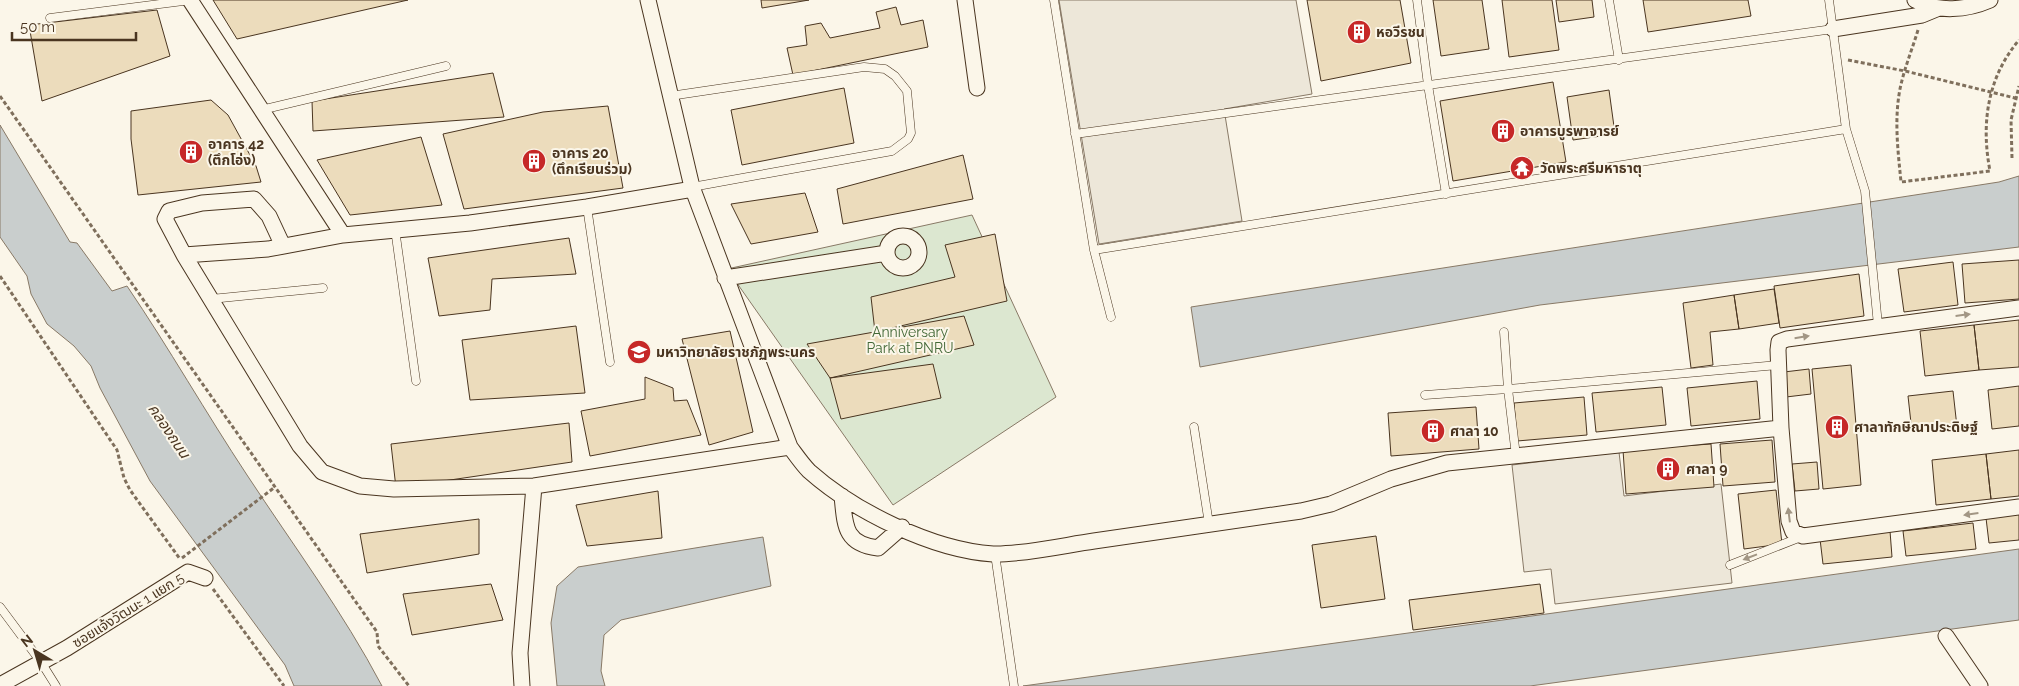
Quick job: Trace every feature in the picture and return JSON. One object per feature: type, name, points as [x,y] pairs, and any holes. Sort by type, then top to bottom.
[{"type":"street","points":[[191,0],[343,235]]},
{"type":"street","points":[[648,0],[693,188],[725,278],[790,447],[808,470],[842,496],[880,519],[937,542],[967,550],[995,554],[1301,511],[1331,504],[1391,479],[1446,463],[1781,428]]},
{"type":"street","points":[[965,0],[977,88]]},
{"type":"street","points":[[1915,0],[1940,8],[1965,8],[1990,0]]},
{"type":"street","points":[[1833,29],[1922,15],[1940,8]]},
{"type":"street","points":[[184,256],[283,246],[343,235],[395,229],[470,223],[587,207],[693,188]]},
{"type":"street","points":[[283,246],[269,216],[254,199],[202,203],[169,211],[166,214],[165,219],[184,256],[300,446],[322,472],[360,486],[394,489],[534,486],[790,447]]},
{"type":"street","points":[[725,278],[887,254]]},
{"type":"street","points":[[2019,308],[1878,325],[1779,342],[1778,365],[1789,521],[1793,532],[1803,536],[2019,507]]},
{"type":"street","points":[[522,686],[520,653],[534,486]]},
{"type":"street","points":[[842,496],[848,533],[857,543],[878,548],[902,528]]},
{"type":"street","name":"ซอยแจ้งวัฒนะ 1 แยก 5","points":[[0,685],[188,572],[205,578]]},
{"type":"street","points":[[1946,636],[1980,686]]},
{"type":"lane","points":[[50,18],[191,0]]},
{"type":"lane","points":[[1054,0],[1094,250],[1111,317]]},
{"type":"lane","points":[[1416,0],[1446,194]]},
{"type":"lane","points":[[1609,0],[1619,60]]},
{"type":"lane","points":[[1829,0],[1846,129],[1865,191],[1878,325]]},
{"type":"lane","points":[[1075,134],[1833,29]]},
{"type":"lane","points":[[261,110],[446,66]]},
{"type":"lane","points":[[670,96],[864,66],[885,69],[895,76],[907,91],[911,133],[908,139],[892,151],[693,188]]},
{"type":"lane","points":[[1094,250],[1846,129]]},
{"type":"lane","points":[[587,207],[610,362]]},
{"type":"lane","points":[[395,229],[416,381]]},
{"type":"lane","points":[[211,299],[323,288]]},
{"type":"lane","points":[[1504,332],[1508,389],[1516,456]]},
{"type":"lane","points":[[1425,395],[1778,365]]},
{"type":"lane","points":[[1194,427],[1209,524]]},
{"type":"lane","points":[[1730,565],[1803,536]]},
{"type":"lane","points":[[995,554],[1014,686]]},
{"type":"lane","points":[[0,607],[41,662],[56,686]]},
{"type":"path","points":[[1922,15],[1900,88],[1896,132],[1901,182],[1990,172],[1985,132],[1991,92],[2008,54],[2019,40]]},
{"type":"path","points":[[1837,58],[1906,71],[2015,98]]},
{"type":"path","points":[[2012,158],[2010,138],[2015,98],[2019,86]]},
{"type":"path","points":[[0,96],[377,632],[378,646],[409,686]]},
{"type":"path","points":[[0,276],[116,450],[124,478],[130,490],[188,572]]},
{"type":"path","points":[[190,551],[258,502],[275,487]]},
{"type":"path","points":[[205,578],[284,686]]},
{"type":"green space","name":"Anniversary Park at PNRU","points":[[972,215],[1056,397],[893,505],[727,269]]},
{"type":"shaded area","points":[[1059,0],[1296,0],[1312,94],[1224,109],[1242,221],[1099,244]]},
{"type":"shaded area","points":[[1619,452],[1624,496],[1721,484],[1732,583],[1555,604],[1551,569],[1524,572],[1512,465]]},
{"type":"water","name":"คลองถนน","points":[[0,125],[70,242],[77,243],[112,291],[127,286],[232,452],[334,605],[382,686],[294,686],[285,665],[150,481],[100,388],[91,366],[74,346],[47,324],[31,294],[27,276],[0,237]]},
{"type":"water","points":[[2019,176],[2019,247],[1540,305],[1200,367],[1191,307],[1999,182]]},
{"type":"water","points":[[763,537],[771,586],[621,620],[604,635],[601,671],[605,686],[557,686],[551,623],[557,586],[578,567]]},
{"type":"water","points":[[2019,549],[2019,620],[1530,686],[1023,686]]},
{"type":"building","points":[[213,0],[408,0],[237,39]]},
{"type":"building","points":[[761,0],[809,0],[762,8]]},
{"type":"building","name":"หอวีรชน","points":[[1307,0],[1400,0],[1411,63],[1321,81]]},
{"type":"building","points":[[1433,0],[1482,0],[1489,49],[1441,56]]},
{"type":"building","points":[[1502,0],[1552,0],[1559,50],[1509,57]]},
{"type":"building","points":[[1556,0],[1592,0],[1594,17],[1559,22]]},
{"type":"building","points":[[1643,0],[1748,0],[1751,16],[1648,32]]},
{"type":"building","points":[[896,7],[901,25],[923,20],[928,47],[793,75],[787,48],[807,45],[805,26],[821,23],[830,38],[880,28],[876,12]]},
{"type":"building","points":[[157,10],[170,56],[42,101],[29,25]]},
{"type":"building","points":[[493,73],[504,117],[313,131],[312,101]]},
{"type":"building","name":"อาคารบูรพาจารย์","points":[[1553,82],[1566,162],[1453,181],[1440,101]]},
{"type":"building","points":[[844,88],[854,143],[742,165],[731,110]]},
{"type":"building","points":[[1609,90],[1615,134],[1573,140],[1567,97]]},
{"type":"building","name":"อาคาร 42 (ตึกโอ่ง)","points":[[211,100],[228,115],[256,166],[261,182],[138,195],[131,139],[131,111]]},
{"type":"building","name":"อาคาร 20 (ตึกเรียนร่วม)","points":[[608,106],[623,188],[464,209],[443,134],[543,112]]},
{"type":"building","points":[[421,137],[442,205],[350,215],[317,160]]},
{"type":"building","points":[[963,155],[973,199],[843,224],[837,189]]},
{"type":"building","points":[[805,193],[818,232],[751,244],[731,204]]},
{"type":"building","points":[[995,234],[1007,301],[875,332],[871,297],[955,277],[945,245]]},
{"type":"building","points":[[569,238],[576,274],[492,279],[490,310],[439,316],[428,258]]},
{"type":"building","points":[[2019,260],[2019,299],[1965,303],[1962,264]]},
{"type":"building","points":[[1953,262],[1958,305],[1904,312],[1898,269]]},
{"type":"building","points":[[1859,274],[1864,316],[1780,328],[1774,286]]},
{"type":"building","points":[[1774,289],[1779,323],[1739,329],[1734,295]]},
{"type":"building","points":[[1734,295],[1739,329],[1710,332],[1713,365],[1691,368],[1683,303]]},
{"type":"building","points":[[964,316],[974,345],[830,378],[807,344]]},
{"type":"building","points":[[2019,320],[2019,367],[1979,370],[1974,325]]},
{"type":"building","points":[[1974,325],[1979,370],[1925,376],[1920,331]]},
{"type":"building","points":[[576,326],[585,393],[470,400],[462,340]]},
{"type":"building","points":[[730,331],[753,432],[709,445],[682,339]]},
{"type":"building","points":[[933,364],[941,398],[841,419],[830,378]]},
{"type":"building","name":"ศาลาทักษิณาประดิษฐ์","points":[[1851,365],[1861,485],[1823,489],[1812,369]]},
{"type":"building","points":[[1809,369],[1811,394],[1786,397],[1784,372]]},
{"type":"building","points":[[645,377],[673,388],[674,401],[687,400],[701,435],[590,456],[581,411],[645,399]]},
{"type":"building","points":[[1757,381],[1760,419],[1691,426],[1687,388]]},
{"type":"building","points":[[2019,386],[2019,426],[1992,429],[1988,390]]},
{"type":"building","points":[[1662,387],[1666,425],[1596,432],[1592,393]]},
{"type":"building","points":[[1953,391],[1957,427],[1912,432],[1908,396]]},
{"type":"building","points":[[1584,397],[1587,435],[1517,441],[1514,403]]},
{"type":"building","name":"ศาลา 10","points":[[1476,407],[1479,449],[1391,456],[1388,413]]},
{"type":"building","points":[[569,423],[572,462],[396,488],[391,444]]},
{"type":"building","points":[[1772,440],[1775,482],[1723,486],[1720,444]]},
{"type":"building","name":"ศาลา 9","points":[[1711,444],[1714,487],[1626,494],[1623,450]]},
{"type":"building","points":[[2019,450],[2019,496],[1991,499],[1986,454]]},
{"type":"building","points":[[1986,454],[1991,499],[1936,505],[1932,460]]},
{"type":"building","points":[[1817,462],[1819,489],[1795,491],[1792,464]]},
{"type":"building","points":[[1776,490],[1782,544],[1744,549],[1738,494]]},
{"type":"building","points":[[658,491],[662,538],[587,546],[576,505]]},
{"type":"building","points":[[2019,514],[2019,540],[1989,543],[1986,518]]},
{"type":"building","points":[[479,519],[479,554],[367,573],[360,534]]},
{"type":"building","points":[[1973,523],[1976,549],[1906,556],[1903,531]]},
{"type":"building","points":[[1890,531],[1892,557],[1823,564],[1820,539]]},
{"type":"building","points":[[1376,536],[1385,599],[1321,608],[1312,545]]},
{"type":"building","points":[[491,584],[503,620],[412,635],[403,594]]},
{"type":"building","points":[[1540,584],[1544,613],[1413,630],[1409,600]]},
{"type":"place","name":"หอวีรชน","points":[[1359,32]]},
{"type":"place","name":"อาคารบูรพาจารย์","points":[[1503,131]]},
{"type":"place","name":"อาคาร 42 (ตึกโอ่ง)","points":[[191,152]]},
{"type":"place","name":"อาคาร 20 (ตึกเรียนร่วม)","points":[[534,161]]},
{"type":"place","name":"วัดพระศรีมหาธาตุ","points":[[1522,168]]},
{"type":"place","name":"มหาวิทยาลัยราชภัฏพระนคร","points":[[639,352]]},
{"type":"place","name":"ศาลาทักษิณาประดิษฐ์","points":[[1837,427]]},
{"type":"place","name":"ศาลา 10","points":[[1433,431]]},
{"type":"place","name":"ศาลา 9","points":[[1668,469]]}]
